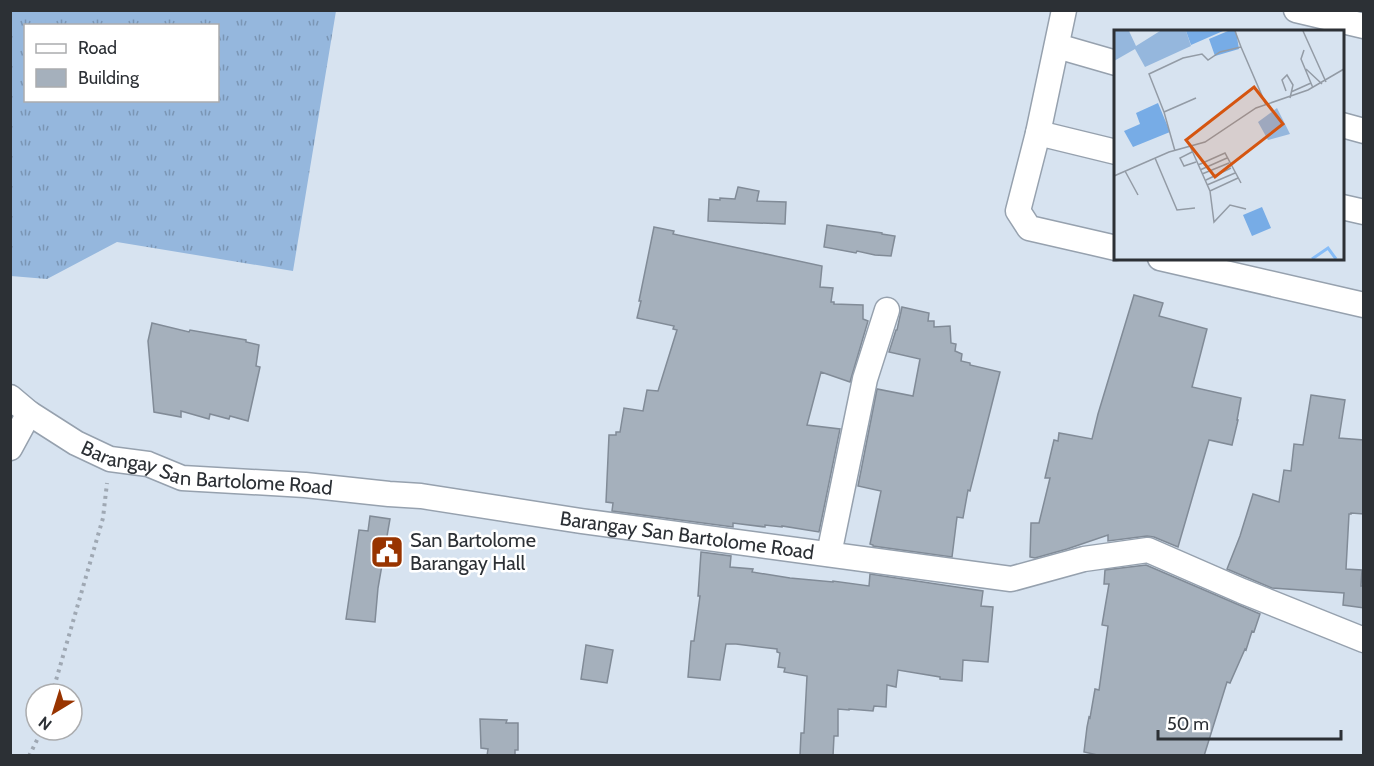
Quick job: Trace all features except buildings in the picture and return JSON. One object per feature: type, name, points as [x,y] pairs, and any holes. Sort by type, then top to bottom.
[{"type":"street","points":[[1064,10],[1038,133],[1018,211],[1029,228],[1114,248]]},
{"type":"street","points":[[1296,10],[1364,26]]},
{"type":"street","points":[[1057,46],[1114,62]]},
{"type":"street","points":[[1344,126],[1364,131]]},
{"type":"street","points":[[1038,133],[1114,152]]},
{"type":"street","points":[[1344,207],[1364,212]]},
{"type":"street","points":[[1169,260],[1364,305]]},
{"type":"street","points":[[830,554],[865,380],[887,310]]},
{"type":"street","name":"Barangay San Bartolome Road","points":[[10,397],[29,413],[75,443],[110,459],[148,464],[182,478],[305,484],[421,496],[581,521],[1011,579],[1084,559],[1148,550],[1364,640]]},
{"type":"street","points":[[10,448],[29,413]]},
{"type":"path","points":[[55,682],[103,518],[110,459]]},
{"type":"path","points":[[29,756],[36,742]]},
{"type":"green space","points":[[10,11],[336,11],[293,271],[117,242],[47,279],[11,276]]},
{"type":"place","name":"San Bartolome Barangay Hall","points":[[387,552]]}]
